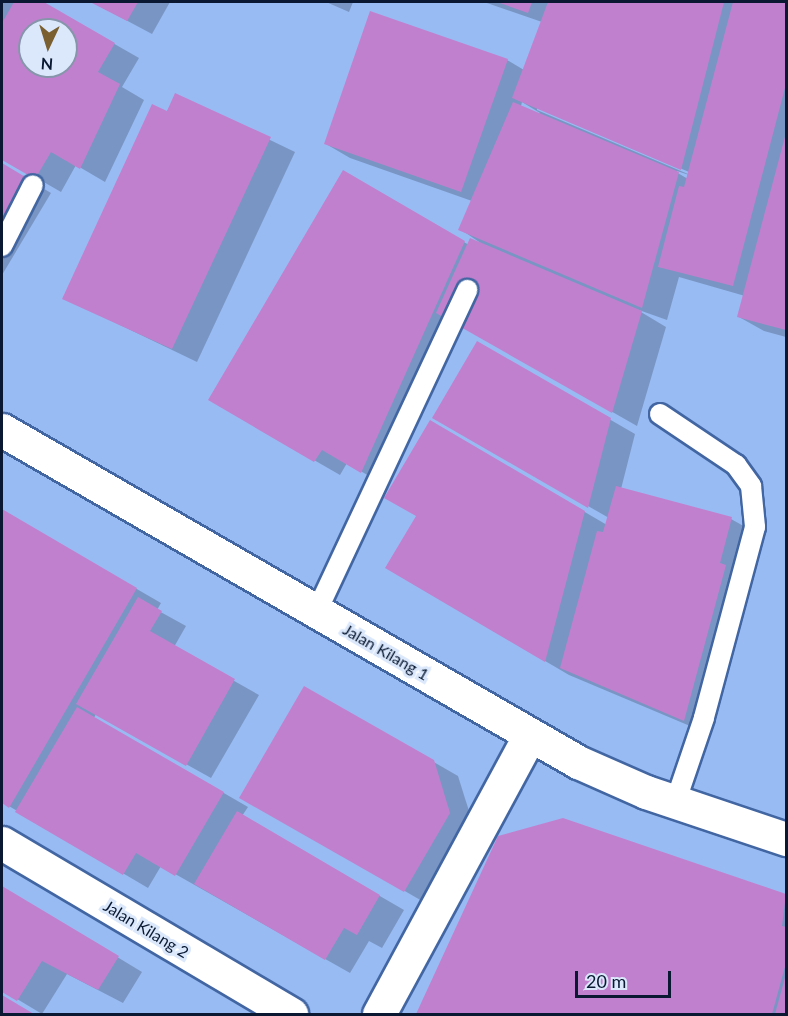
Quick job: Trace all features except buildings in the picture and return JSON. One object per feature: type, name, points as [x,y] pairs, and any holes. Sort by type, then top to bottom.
[{"type":"street","name":"Jalan Kilang 1","points":[[2,430],[578,762],[675,803],[786,838]]},
{"type":"street","points":[[379,1014],[530,735]]},
{"type":"street","name":"Jalan Kilang 2","points":[[2,843],[291,1014]]},
{"type":"lane","points":[[2,246],[33,185]]},
{"type":"lane","points":[[316,613],[467,291]]},
{"type":"lane","points":[[660,414],[736,465],[751,486],[755,527],[704,718],[675,803]]},
{"type":"shaded area","points":[[2,2],[786,2],[786,1014],[2,1014]]}]
